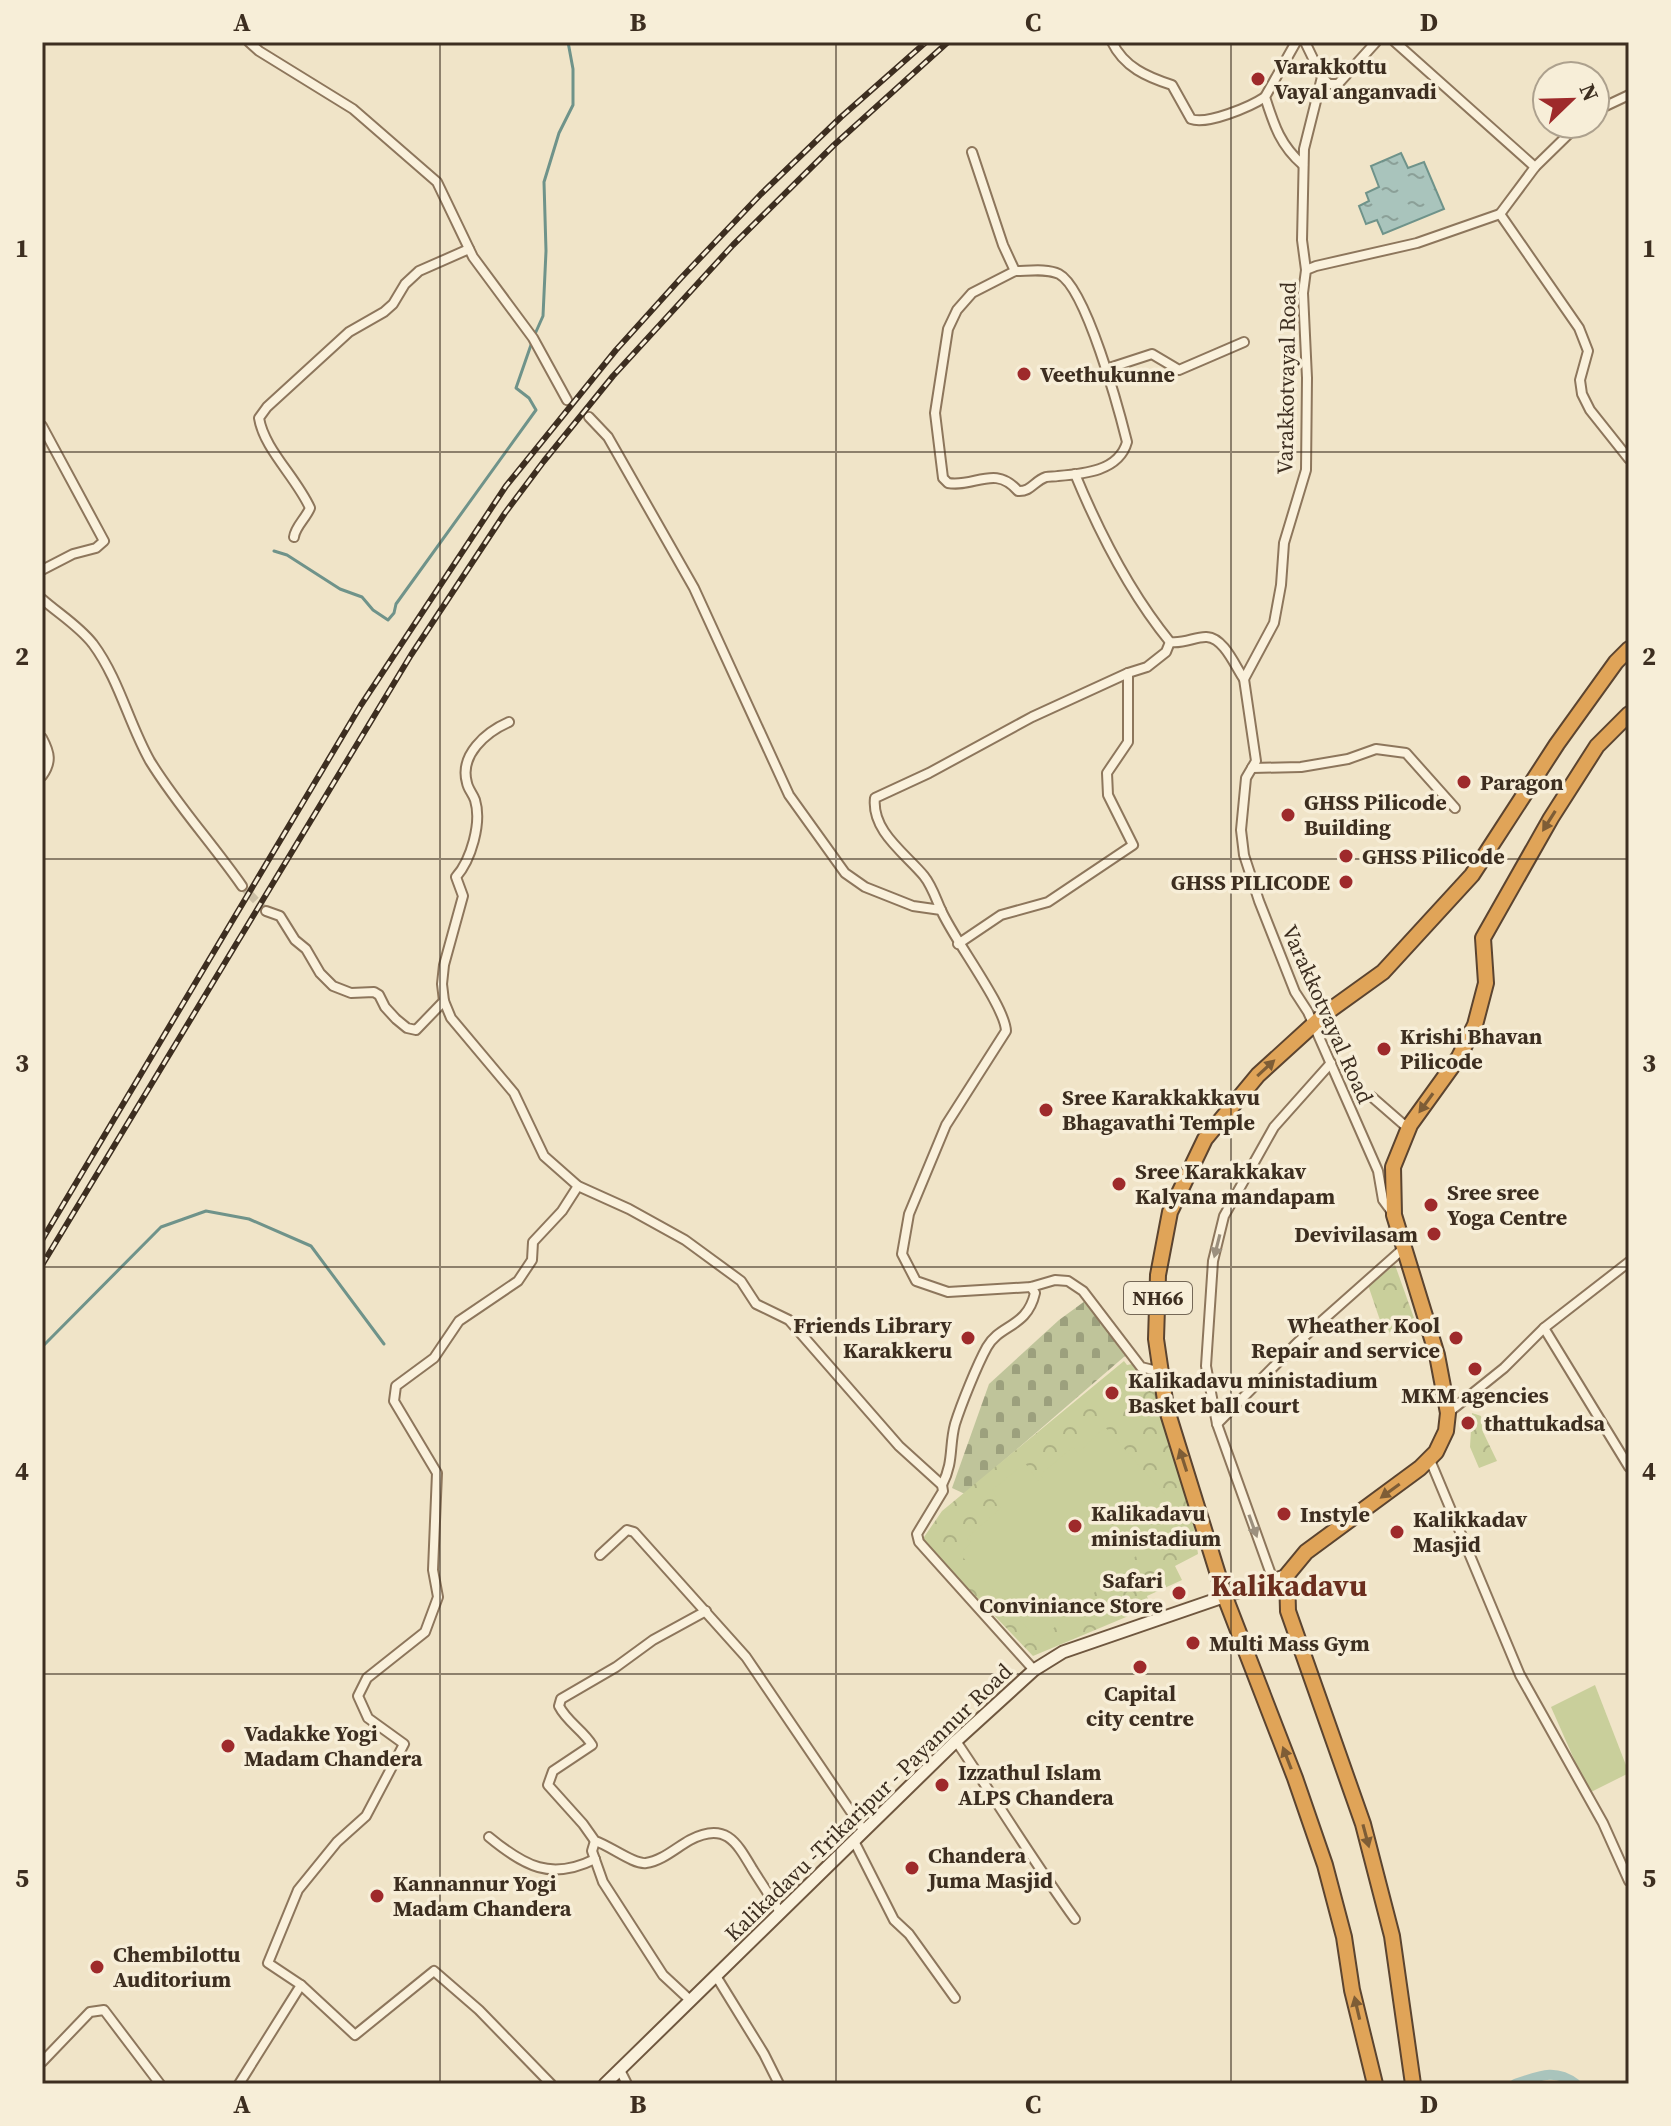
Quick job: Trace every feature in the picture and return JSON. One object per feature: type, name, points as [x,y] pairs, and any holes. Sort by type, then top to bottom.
[{"type":"highway","name":"NH66","points":[[1375,2084],[1352,1990],[1344,1937],[1325,1865],[1225,1597],[1166,1407],[1156,1339],[1158,1275],[1170,1212],[1205,1139],[1258,1075],[1313,1024],[1383,972],[1472,875],[1557,744],[1616,662],[1629,649]]},
{"type":"highway","points":[[1413,2084],[1392,1936],[1363,1824],[1288,1611],[1280,1577],[1306,1552],[1430,1460],[1446,1431],[1448,1413],[1437,1355],[1394,1215],[1393,1167],[1410,1125],[1459,1057],[1475,1025],[1486,983],[1483,938],[1597,746],[1629,714]]},
{"type":"main road","name":"Kalikadavu -Trikaripur - Payannur Road","points":[[605,2084],[956,1741],[1034,1670],[1063,1652],[1280,1577]]},
{"type":"street","points":[[249,42],[353,109],[437,182],[469,249],[535,342],[567,400]]},
{"type":"street","points":[[1112,42],[1118,54],[1145,76],[1172,85],[1191,119],[1200,122],[1265,97],[1296,42]]},
{"type":"street","points":[[1305,42],[1322,77],[1329,84],[1338,84],[1376,42]]},
{"type":"street","points":[[1395,42],[1535,167]]},
{"type":"street","points":[[1306,270],[1302,240],[1304,149],[1322,77]]},
{"type":"street","points":[[1265,97],[1287,151],[1303,165]]},
{"type":"street","points":[[1563,140],[1535,167],[1500,214],[1579,328],[1588,351],[1580,380],[1582,394],[1590,410],[1629,459]]},
{"type":"street","points":[[972,152],[1003,245],[1015,271]]},
{"type":"street","name":"Varakkotvayal Road","points":[[1394,1215],[1391,1215],[1383,1200],[1378,1171],[1331,1063],[1295,992],[1244,855],[1241,830],[1246,778],[1256,761],[1244,679],[1274,623],[1284,543],[1306,470],[1307,378],[1303,293],[1306,270],[1417,243],[1500,214]]},
{"type":"street","points":[[294,537],[294,532],[310,508],[294,477],[265,440],[259,418],[267,407],[349,332],[393,304],[405,284],[419,271],[469,249]]},
{"type":"street","points":[[1015,271],[1050,271],[1062,275],[1076,297],[1106,369],[1125,433],[1125,450],[1112,463],[1091,472],[1046,477],[1025,491],[1018,491],[1011,482],[998,478],[975,479],[955,485],[943,478],[935,413],[948,329],[957,310],[972,293],[1015,271]]},
{"type":"street","points":[[1106,369],[1152,354],[1179,370],[1244,342]]},
{"type":"street","points":[[589,417],[608,437],[694,588],[789,795],[845,873],[865,887],[913,906],[941,910]]},
{"type":"street","points":[[42,426],[104,541],[96,548],[73,554],[42,570]]},
{"type":"street","points":[[1075,474],[1107,542],[1151,618],[1170,642],[1182,643],[1206,636],[1219,642],[1244,679]]},
{"type":"street","points":[[42,599],[94,645],[150,760],[186,814],[210,840],[242,886]]},
{"type":"street","points":[[1161,1372],[1141,1367],[1083,1291],[1068,1281],[1055,1280],[1031,1287],[948,1292],[916,1281],[902,1254],[909,1214],[946,1125],[1006,1031],[1002,1013],[958,944],[928,882],[903,856],[877,817],[875,798],[929,773],[1032,717],[1147,667],[1166,652],[1170,642]]},
{"type":"street","points":[[958,944],[1001,915],[1048,902],[1133,845],[1108,795],[1107,773],[1128,742],[1128,673]]},
{"type":"street","points":[[509,722],[494,729],[475,747],[466,761],[466,782],[476,802],[473,847],[467,865],[456,877],[463,896],[444,965],[444,1001],[451,1018],[514,1093],[544,1156],[578,1186],[629,1209],[685,1240],[741,1281],[756,1304],[789,1320],[899,1446],[942,1485]]},
{"type":"street","points":[[42,738],[50,755],[49,766],[42,776]]},
{"type":"street","points":[[1252,768],[1301,767],[1348,759],[1376,749],[1406,753],[1455,808]]},
{"type":"street","points":[[266,911],[280,916],[295,940],[333,986],[351,993],[374,992],[407,1028],[416,1030],[444,1001]]},
{"type":"street","points":[[1280,1577],[1217,1424],[1206,1366],[1213,1261],[1224,1216],[1274,1127],[1331,1063]]},
{"type":"street","points":[[1372,1097],[1403,1124],[1410,1125]]},
{"type":"street","points":[[548,2081],[479,2010],[434,1971],[355,2035],[301,1985],[268,1963],[298,1890],[337,1842],[366,1816],[404,1744],[368,1718],[358,1696],[367,1678],[425,1632],[438,1597],[433,1570],[437,1473],[394,1401],[396,1386],[434,1358],[459,1321],[518,1281],[532,1260],[533,1242],[562,1211],[578,1186]]},
{"type":"street","points":[[1217,1424],[1297,1343],[1404,1248]]},
{"type":"street","points":[[1448,1413],[1504,1368],[1544,1328],[1629,1262]]},
{"type":"street","points":[[1031,1287],[1035,1293],[1025,1316],[993,1339],[983,1356],[955,1423],[952,1458],[942,1485],[943,1491],[917,1534],[919,1542],[1034,1670]]},
{"type":"street","points":[[1544,1328],[1629,1467]]},
{"type":"street","points":[[1430,1460],[1520,1675],[1603,1823],[1629,1881]]},
{"type":"street","points":[[600,1555],[627,1530],[634,1532],[746,1657],[864,1831]]},
{"type":"street","points":[[706,1611],[653,1640],[616,1667],[561,1699],[559,1706],[563,1715],[592,1745],[553,1771],[548,1785],[595,1841],[645,1864],[707,1833],[730,1837],[742,1850],[780,1912]]},
{"type":"street","points":[[956,1741],[1010,1820],[1045,1879],[1075,1919]]},
{"type":"street","points":[[489,1837],[508,1853],[533,1867],[564,1870],[580,1867],[595,1859]]},
{"type":"street","points":[[595,1841],[592,1851],[603,1882],[663,1975],[691,2001]]},
{"type":"street","points":[[854,1841],[894,1920],[909,1934],[955,1998]]},
{"type":"street","points":[[716,1976],[779,2084]]},
{"type":"street","points":[[239,2084],[301,1985]]},
{"type":"street","points":[[42,2062],[90,2012],[104,2010],[160,2084]]},
{"type":"street","points":[[620,2070],[627,2084]]},
{"type":"green space","points":[[1395,1265],[1414,1318],[1385,1335],[1368,1285]]},
{"type":"green space","points":[[1085,1301],[1125,1356],[965,1494],[952,1488],[989,1384],[1059,1320]]},
{"type":"green space","points":[[1124,1361],[1127,1365],[1132,1364],[1142,1378],[1152,1378],[1194,1526],[1198,1554],[1175,1566],[1182,1580],[1147,1596],[1150,1607],[1033,1656],[922,1540],[942,1511]]},
{"type":"green space","name":"Kalikadavu ministadium Basket ball court","points":[[1122,1369],[1137,1388],[1104,1419],[1087,1398]]},
{"type":"green space","points":[[1472,1413],[1481,1416],[1483,1432],[1497,1461],[1479,1468],[1470,1447]]},
{"type":"green space","name":"Kalikadavu ministadium","points":[[1105,1427],[1183,1515],[1039,1641],[960,1554],[971,1543],[967,1538],[1001,1508],[994,1501],[997,1498],[992,1490],[1025,1463],[1039,1482],[1043,1478],[1040,1475],[1073,1447],[1078,1453]]},
{"type":"green space","points":[[1595,1685],[1629,1773],[1589,1793],[1551,1707]]},
{"type":"water","points":[[1401,153],[1408,168],[1424,162],[1444,209],[1383,234],[1377,220],[1366,224],[1359,206],[1369,201],[1366,193],[1379,187],[1371,166]]},
{"type":"waterway","points":[[535,334],[543,316],[546,251],[544,182],[559,133],[573,105],[573,69],[568,42]]},
{"type":"waterway","points":[[274,551],[287,555],[340,589],[362,597],[373,610],[388,620],[396,604],[536,410],[529,398],[516,388],[532,342]]},
{"type":"waterway","points":[[42,1347],[161,1227],[206,1211],[249,1219],[311,1246],[384,1344]]},
{"type":"waterway","points":[[1515,2084],[1554,2075],[1576,2084]]},
{"type":"tunnel","points":[[242,886],[266,911]]},
{"type":"railway","points":[[42,1240],[361,705],[506,486],[616,350],[681,278],[761,194],[841,117],[926,42]]},
{"type":"railway","points":[[42,1265],[411,655],[505,513],[613,376],[733,245],[834,145],[948,42]]},
{"type":"place","name":"Varakkottu Vayal anganvadi","points":[[1258,79]]},
{"type":"place","name":"Veethukunne","points":[[1024,374]]},
{"type":"place","name":"Paragon","points":[[1464,782]]},
{"type":"place","name":"GHSS Pilicode Building","points":[[1288,815]]},
{"type":"place","name":"GHSS Pilicode","points":[[1346,856]]},
{"type":"place","name":"GHSS PILICODE","points":[[1346,882]]},
{"type":"place","name":"Krishi Bhavan Pilicode","points":[[1384,1049]]},
{"type":"place","name":"Sree Karakkakkavu Bhagavathi Temple","points":[[1046,1110]]},
{"type":"place","name":"Sree Karakkakav Kalyana mandapam","points":[[1119,1184]]},
{"type":"place","name":"Sree sree Yoga Centre","points":[[1431,1205]]},
{"type":"place","name":"Devivilasam","points":[[1434,1234]]},
{"type":"place","name":"Friends Library Karakkeru","points":[[968,1338]]},
{"type":"place","name":"Wheather Kool Repair and service","points":[[1456,1338]]},
{"type":"place","name":"MKM agencies","points":[[1475,1369]]},
{"type":"place","name":"Kalikadavu ministadium Basket ball court","points":[[1112,1393]]},
{"type":"place","name":"thattukadsa","points":[[1468,1423]]},
{"type":"place","name":"Instyle","points":[[1284,1514]]},
{"type":"place","name":"Kalikadavu ministadium","points":[[1075,1526]]},
{"type":"place","name":"Kalikkadav Masjid","points":[[1397,1532]]},
{"type":"place","name":"Safari Conviniance Store","points":[[1179,1593]]},
{"type":"place","name":"Multi Mass Gym","points":[[1193,1643]]},
{"type":"place","name":"Capital city centre","points":[[1140,1667]]},
{"type":"place","name":"Vadakke Yogi Madam Chandera","points":[[228,1746]]},
{"type":"place","name":"Izzathul Islam ALPS Chandera","points":[[942,1785]]},
{"type":"place","name":"Chandera Juma Masjid","points":[[912,1868]]},
{"type":"place","name":"Kannannur Yogi Madam Chandera","points":[[377,1896]]},
{"type":"place","name":"Chembilottu Auditorium","points":[[97,1967]]},
{"type":"district","name":"Kalikadavu","points":[[1289,1585]]}]
